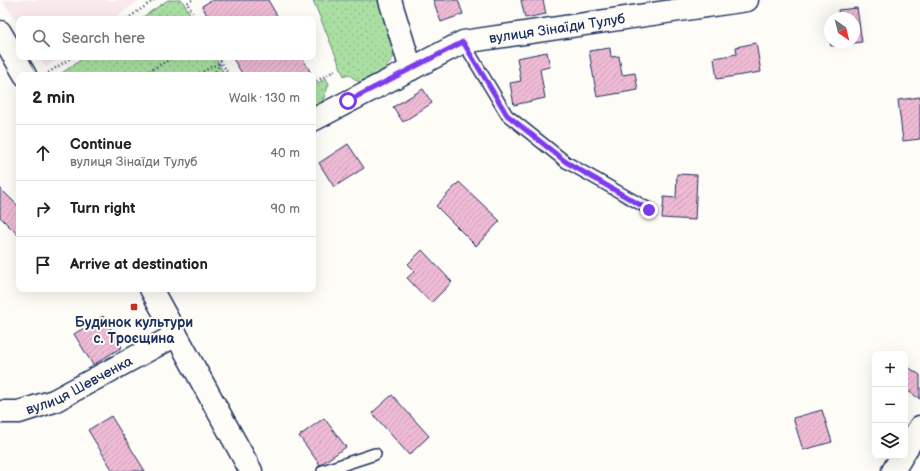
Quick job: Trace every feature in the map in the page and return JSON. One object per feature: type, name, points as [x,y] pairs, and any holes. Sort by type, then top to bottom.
[{"type":"street","points":[[390,0],[411,69]]},
{"type":"street","name":"вулиця Зінаїди Тулуб","points":[[316,118],[463,42],[747,0]]},
{"type":"street","points":[[0,32],[16,60]]},
{"type":"street","points":[[16,60],[23,72]]},
{"type":"street","points":[[153,292],[250,471]]},
{"type":"street","name":"вулиця Шевченка","points":[[0,412],[19,412],[54,401],[176,335]]},
{"type":"street","points":[[908,446],[920,427]]},
{"type":"street","points":[[893,471],[900,459]]},
{"type":"lane","points":[[463,42],[507,115],[566,162],[649,210]]},
{"type":"lane","points":[[323,471],[374,454]]},
{"type":"path","points":[[131,16],[154,0]]},
{"type":"path","points":[[192,0],[187,3],[194,16]]},
{"type":"path","points":[[49,72],[67,60]]},
{"type":"path","points":[[147,72],[169,60]]},
{"type":"path","points":[[202,72],[221,62]]},
{"type":"path","points":[[216,72],[221,62]]},
{"type":"path","points":[[221,62],[227,72]]},
{"type":"path","points":[[316,81],[336,70]]},
{"type":"shaded area","points":[[2,0],[139,0],[117,16],[16,16],[16,21]]},
{"type":"shaded area","points":[[41,60],[56,60],[46,67]]},
{"type":"green space","points":[[168,0],[182,0],[191,16],[144,16]]},
{"type":"green space","points":[[313,0],[384,0],[397,43],[393,58],[383,71],[359,82],[348,74],[344,76]]},
{"type":"green space","points":[[81,60],[217,60],[223,72],[63,72]]},
{"type":"green space","points":[[326,78],[329,84],[322,103],[316,106],[316,84]]},
{"type":"building","points":[[212,0],[268,0],[277,16],[207,16],[202,6]]},
{"type":"building","points":[[433,0],[458,0],[463,14],[441,22]]},
{"type":"building","points":[[521,0],[543,0],[546,14],[525,18]]},
{"type":"building","points":[[857,8],[858,12],[838,12],[838,10]]},
{"type":"building","points":[[860,28],[862,42],[860,42]]},
{"type":"building","points":[[756,43],[761,72],[717,79],[714,58],[737,54],[736,47]]},
{"type":"building","points":[[610,48],[611,57],[619,56],[622,75],[635,73],[638,90],[597,97],[589,51]]},
{"type":"building","points":[[547,52],[550,67],[540,69],[545,98],[514,105],[510,83],[521,81],[517,58]]},
{"type":"building","points":[[234,60],[304,60],[310,72],[241,72]]},
{"type":"building","points":[[423,89],[432,103],[403,122],[393,107]]},
{"type":"building","points":[[920,97],[920,139],[903,141],[898,100]]},
{"type":"building","points":[[348,144],[364,168],[334,187],[319,163]]},
{"type":"building","points":[[677,174],[697,175],[695,220],[662,218],[664,197],[676,198]]},
{"type":"building","points":[[459,182],[500,221],[476,246],[436,206]]},
{"type":"building","points":[[0,188],[16,204],[16,233],[0,217]]},
{"type":"building","points":[[422,250],[452,282],[431,303],[407,278],[415,271],[408,264]]},
{"type":"building","points":[[103,316],[122,347],[93,365],[74,334]]},
{"type":"building","points":[[908,367],[920,375],[920,399],[908,391]]},
{"type":"building","points":[[392,395],[429,436],[409,455],[372,413]]},
{"type":"building","points":[[822,410],[832,442],[803,450],[793,418]]},
{"type":"building","points":[[111,416],[145,471],[113,471],[88,430]]},
{"type":"building","points":[[324,418],[346,447],[320,465],[299,436]]},
{"type":"place","name":"Будинок культури с. Троєщина","points":[[134,307]]},
{"type":"route","points":[[348,101],[463,42],[507,115],[566,162],[649,210]]}]
